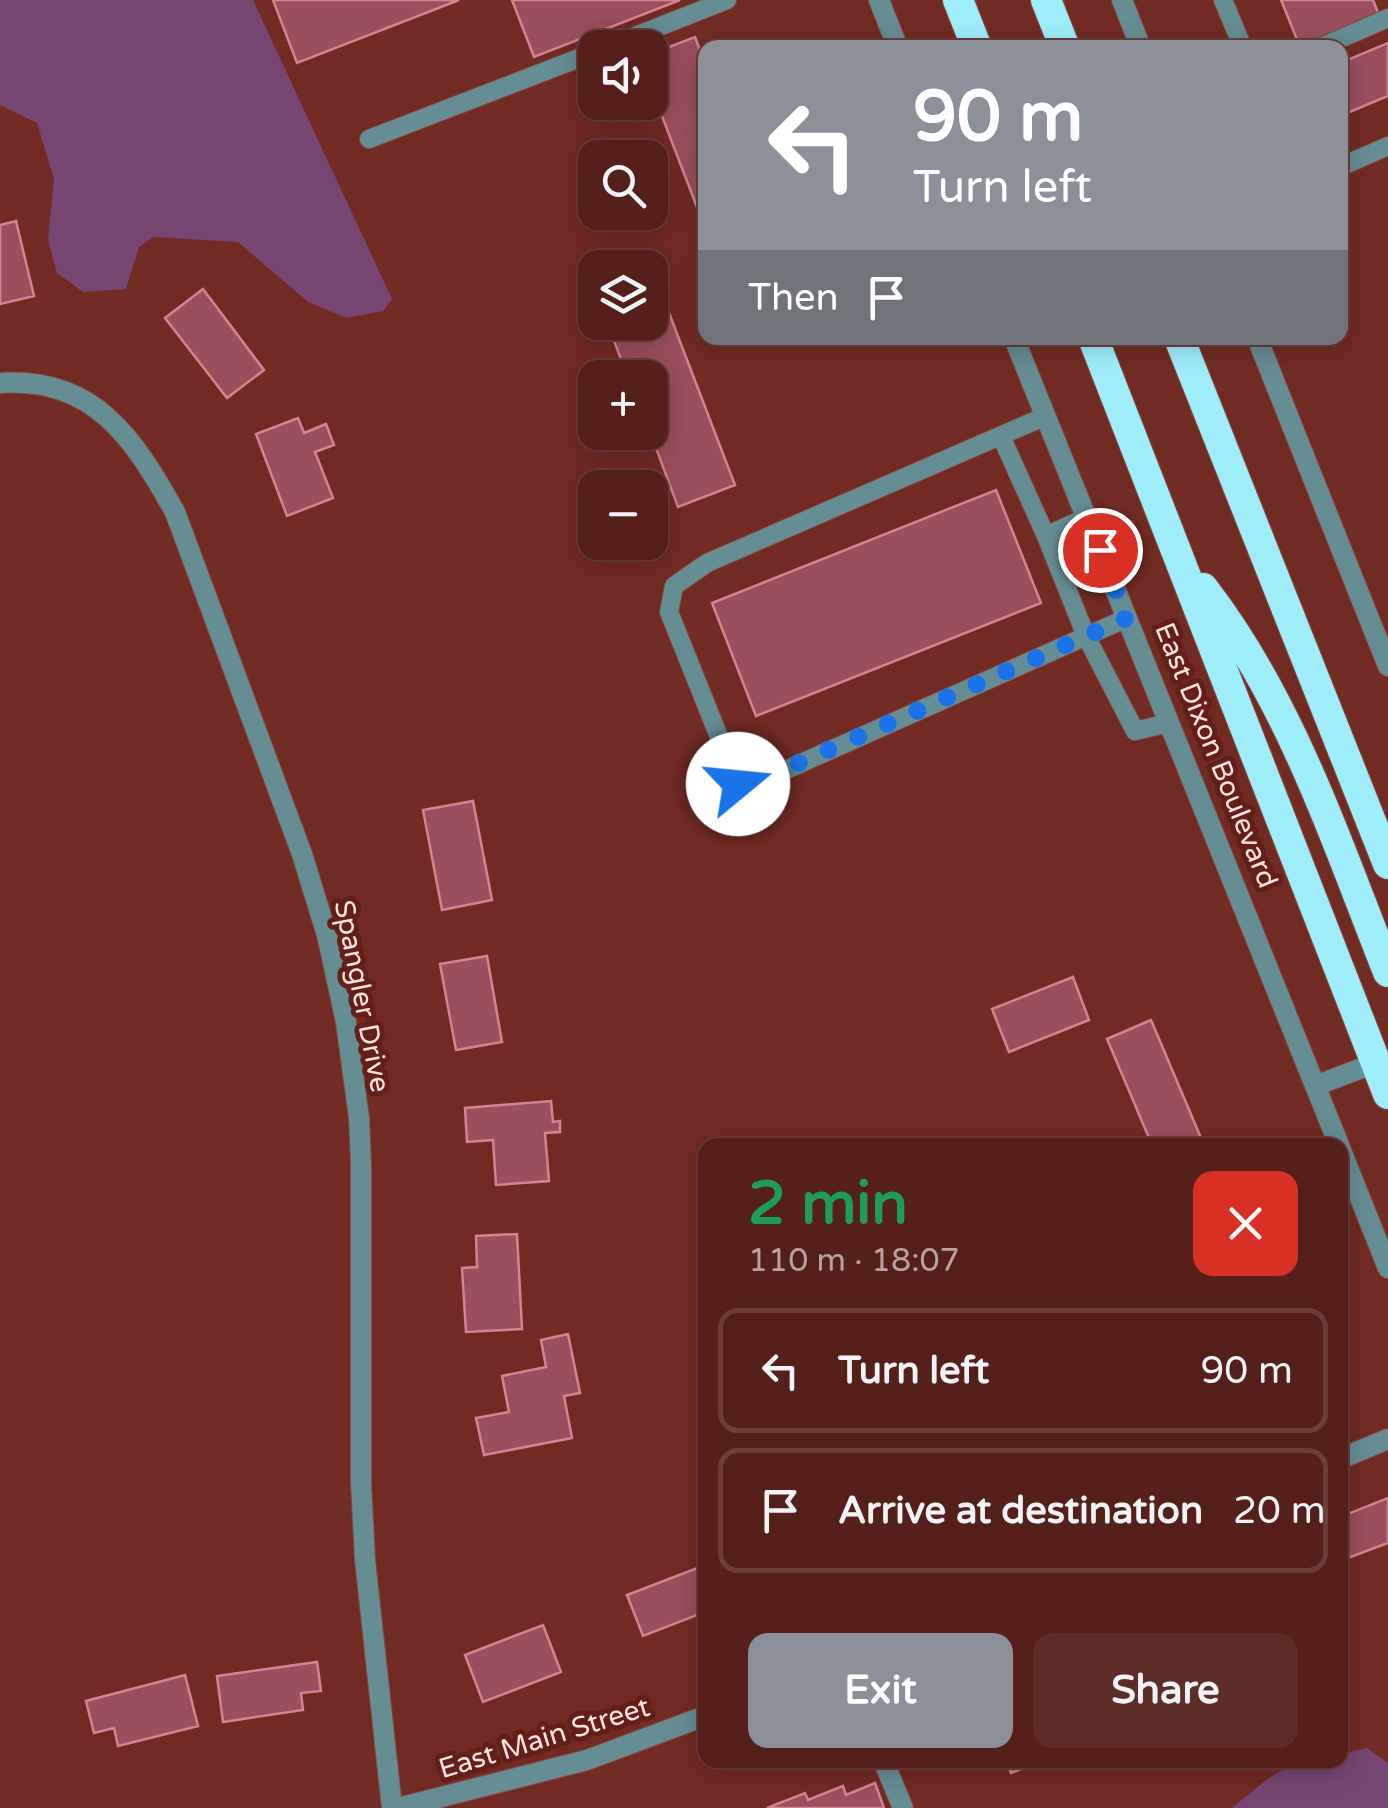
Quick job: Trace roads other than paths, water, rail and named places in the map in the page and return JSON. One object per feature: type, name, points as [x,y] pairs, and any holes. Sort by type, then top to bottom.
[{"type":"highway","points":[[958,0],[975,40]]},
{"type":"highway","points":[[1046,0],[1062,40]]},
{"type":"highway","name":"East Dixon Boulevard","points":[[1096,345],[1382,1064],[1388,1094]]},
{"type":"highway","points":[[1183,345],[1388,864]]},
{"type":"highway","points":[[1183,562],[1236,630],[1253,660],[1323,810],[1388,972]]},
{"type":"street","points":[[879,0],[895,40]]},
{"type":"street","points":[[1122,0],[1138,40]]},
{"type":"street","name":"East Dixon Boulevard","points":[[1017,345],[1335,1138]]},
{"type":"street","points":[[1259,345],[1388,666]]},
{"type":"street","name":"Spangler Drive","points":[[0,383],[30,381],[56,386],[84,400],[112,420],[150,467],[175,512],[302,854],[327,935],[346,1022],[359,1118],[365,1560],[395,1808]]},
{"type":"street","points":[[1315,1086],[1382,1064]]},
{"type":"street","name":"East Dixon Boulevard","points":[[1348,1169],[1388,1268]]},
{"type":"street","points":[[1348,1456],[1388,1439]]},
{"type":"street","name":"East Main Street","points":[[395,1808],[588,1760],[698,1719]]},
{"type":"street","points":[[886,1768],[903,1808]]},
{"type":"lane","points":[[651,30],[726,0]]},
{"type":"lane","points":[[1223,0],[1240,40]]},
{"type":"lane","points":[[1337,40],[1388,18]]},
{"type":"lane","points":[[369,139],[578,59]]},
{"type":"lane","points":[[1348,164],[1388,146]]},
{"type":"lane","points":[[1046,416],[707,562],[674,586],[670,612],[738,784],[760,780],[1127,618]]},
{"type":"lane","points":[[1001,436],[1086,636],[1135,731],[1169,723]]},
{"type":"lane","points":[[1046,536],[1086,517]]}]
